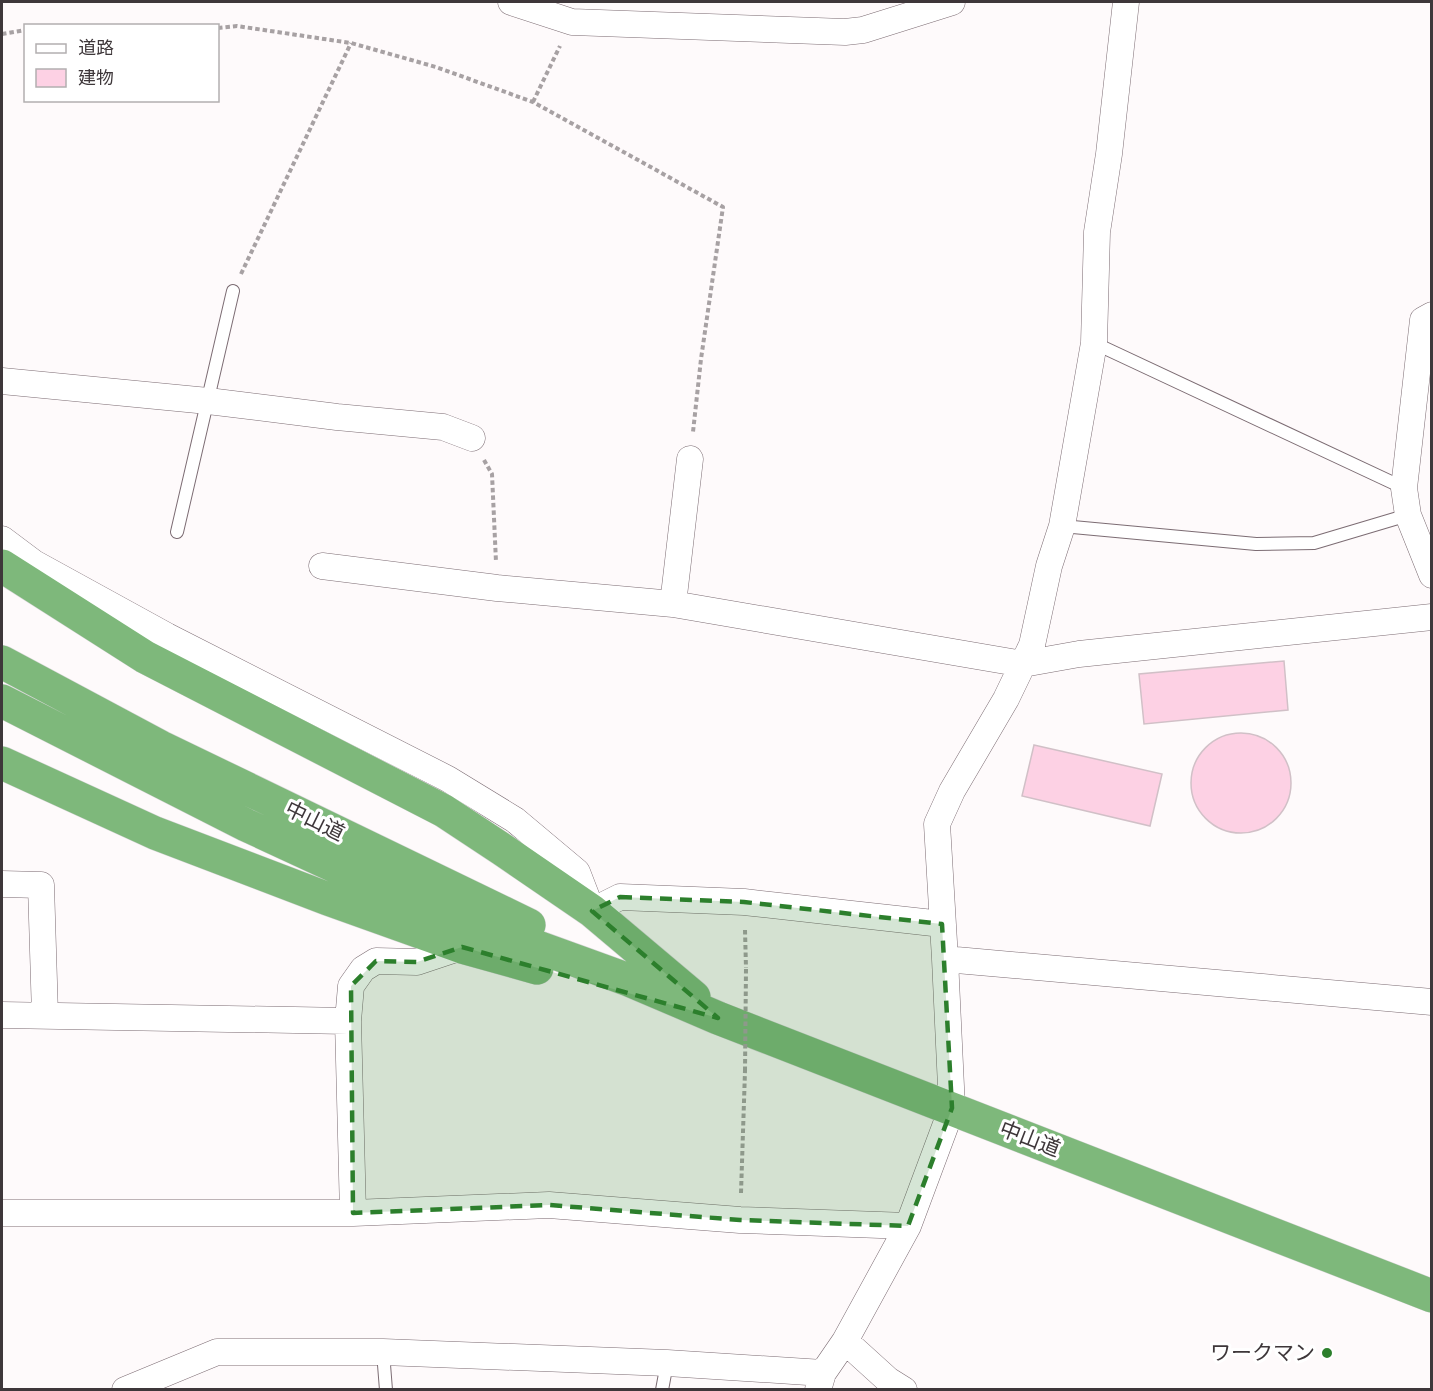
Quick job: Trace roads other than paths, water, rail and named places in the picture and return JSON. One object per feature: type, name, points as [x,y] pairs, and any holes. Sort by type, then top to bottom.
[{"type":"highway","points":[[2,566],[146,657],[444,811],[592,911],[718,1018]]},
{"type":"highway","name":"中山道","points":[[2,662],[161,747],[516,918],[629,980]]},
{"type":"highway","name":"中山道","points":[[2,701],[246,825],[408,900],[629,980],[718,1018],[1431,1296]]},
{"type":"highway","points":[[2,763],[155,833],[462,947],[718,1018]]},
{"type":"street","points":[[511,2],[572,22],[845,32],[863,30],[952,2]]},
{"type":"street","points":[[125,1389],[217,1352],[383,1352],[667,1363],[820,1381],[845,1341],[908,1226],[952,1108],[937,824],[952,791],[1006,699],[1032,645],[1049,566],[1062,526],[1094,343],[1097,232],[1109,154],[1126,2]]},
{"type":"street","points":[[1431,315],[1423,320],[1404,488],[1408,514],[1431,575]]},
{"type":"street","points":[[2,381],[443,427],[472,438]]},
{"type":"street","points":[[673,604],[690,459]]},
{"type":"street","points":[[2,539],[34,563],[167,636],[448,779],[515,820],[577,872],[592,911],[620,897],[744,902],[942,924]]},
{"type":"street","points":[[322,566],[497,588],[673,604],[1023,664],[1079,654],[1431,617]]},
{"type":"street","points":[[2,884],[41,885],[45,1015]]},
{"type":"street","points":[[352,1213],[348,1021],[351,986],[363,969],[376,961],[417,962],[462,947]]},
{"type":"street","points":[[945,959],[1431,1002]]},
{"type":"street","points":[[2,1015],[348,1021]]},
{"type":"street","points":[[2,1213],[352,1213],[549,1205],[740,1220],[908,1226]]},
{"type":"street","points":[[845,1341],[888,1380],[904,1389]]},
{"type":"lane","points":[[177,532],[233,291]]},
{"type":"lane","points":[[1094,343],[1404,488]]},
{"type":"lane","points":[[1062,526],[1256,544],[1314,543],[1408,514]]},
{"type":"lane","points":[[383,1352],[386,1389]]},
{"type":"lane","points":[[662,1389],[667,1363]]},
{"type":"place","name":"ワークマン","points":[[1327,1353]]}]
